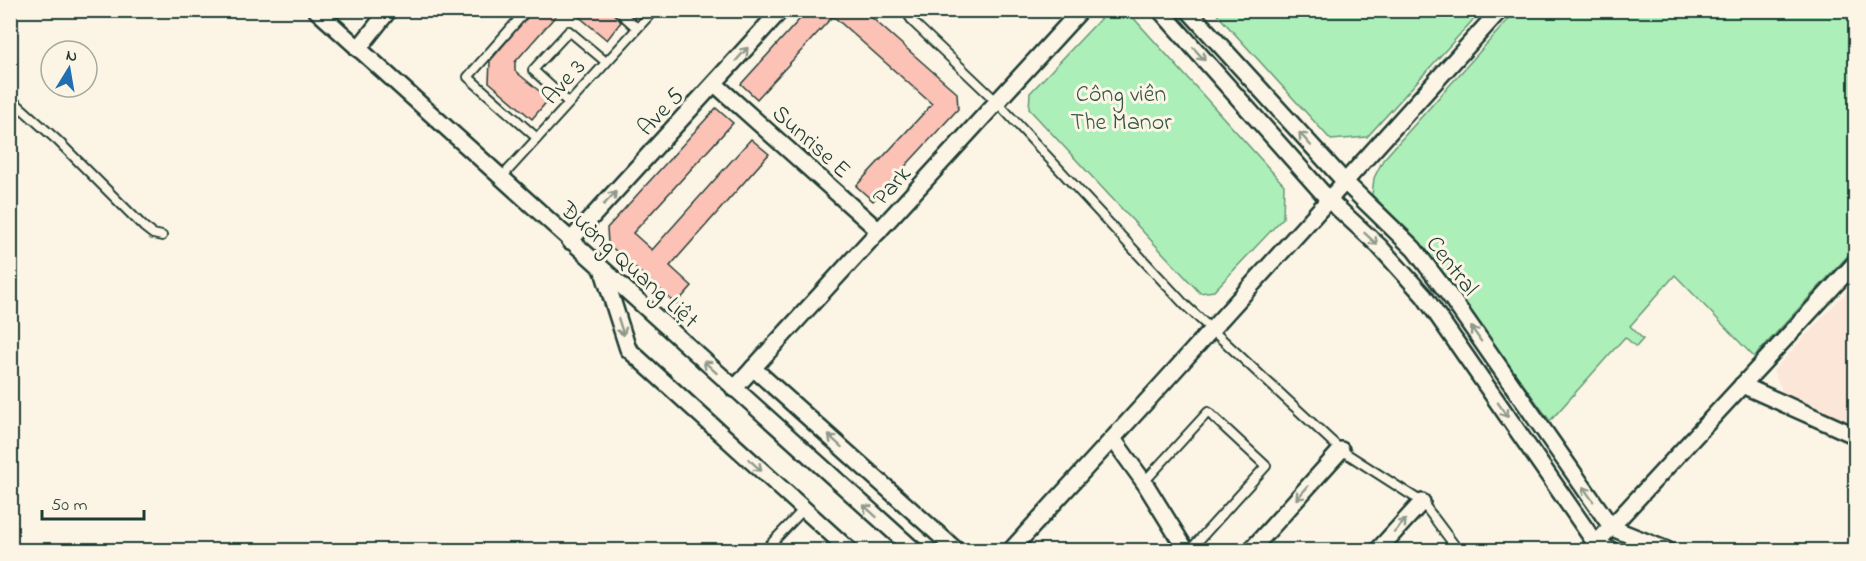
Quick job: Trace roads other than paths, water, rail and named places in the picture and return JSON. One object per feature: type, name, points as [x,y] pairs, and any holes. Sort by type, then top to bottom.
[{"type":"street","name":"Đường Quang Liệt","points":[[316,10],[914,550]]},
{"type":"street","points":[[358,49],[390,10]]},
{"type":"street","name":"Ave 5","points":[[570,241],[781,10]]},
{"type":"street","name":"Park","points":[[734,388],[1081,10]]},
{"type":"street","name":"Central","points":[[1160,10],[1328,199],[1379,246],[1424,296],[1593,547]]},
{"type":"street","name":"Central","points":[[1188,10],[1345,182],[1414,249],[1452,299],[1612,528]]},
{"type":"street","points":[[1011,550],[1212,331],[1328,199],[1500,10]]},
{"type":"street","name":"Sunrise E","points":[[715,84],[879,231]]},
{"type":"street","points":[[1593,547],[1856,262]]},
{"type":"street","points":[[603,271],[628,349],[804,509],[840,546]]},
{"type":"street","points":[[753,368],[956,550]]},
{"type":"street","points":[[1742,385],[1856,436]]},
{"type":"street","points":[[1113,439],[1188,550]]},
{"type":"street","points":[[1251,550],[1341,450]]},
{"type":"street","points":[[1378,550],[1422,502]]},
{"type":"street","points":[[1612,528],[1666,550]]},
{"type":"street","points":[[1593,547],[1611,550]]},
{"type":"lane","points":[[527,10],[468,77],[537,138]]},
{"type":"lane","points":[[617,10],[638,28]]},
{"type":"lane","name":"Ave 3","points":[[501,178],[654,10]]},
{"type":"lane","points":[[905,10],[914,23],[997,102],[1184,304],[1341,450],[1422,502],[1458,550]]},
{"type":"lane","points":[[569,103],[533,70],[569,32],[606,62]]},
{"type":"lane","points":[[10,98],[58,141],[144,227],[153,234],[162,236]]},
{"type":"lane","points":[[1144,482],[1208,412],[1266,466],[1188,550]]},
{"type":"lane","points":[[765,550],[804,509]]},
{"type":"park label","name":"Công viên The Manor","points":[[1121,107]]}]
